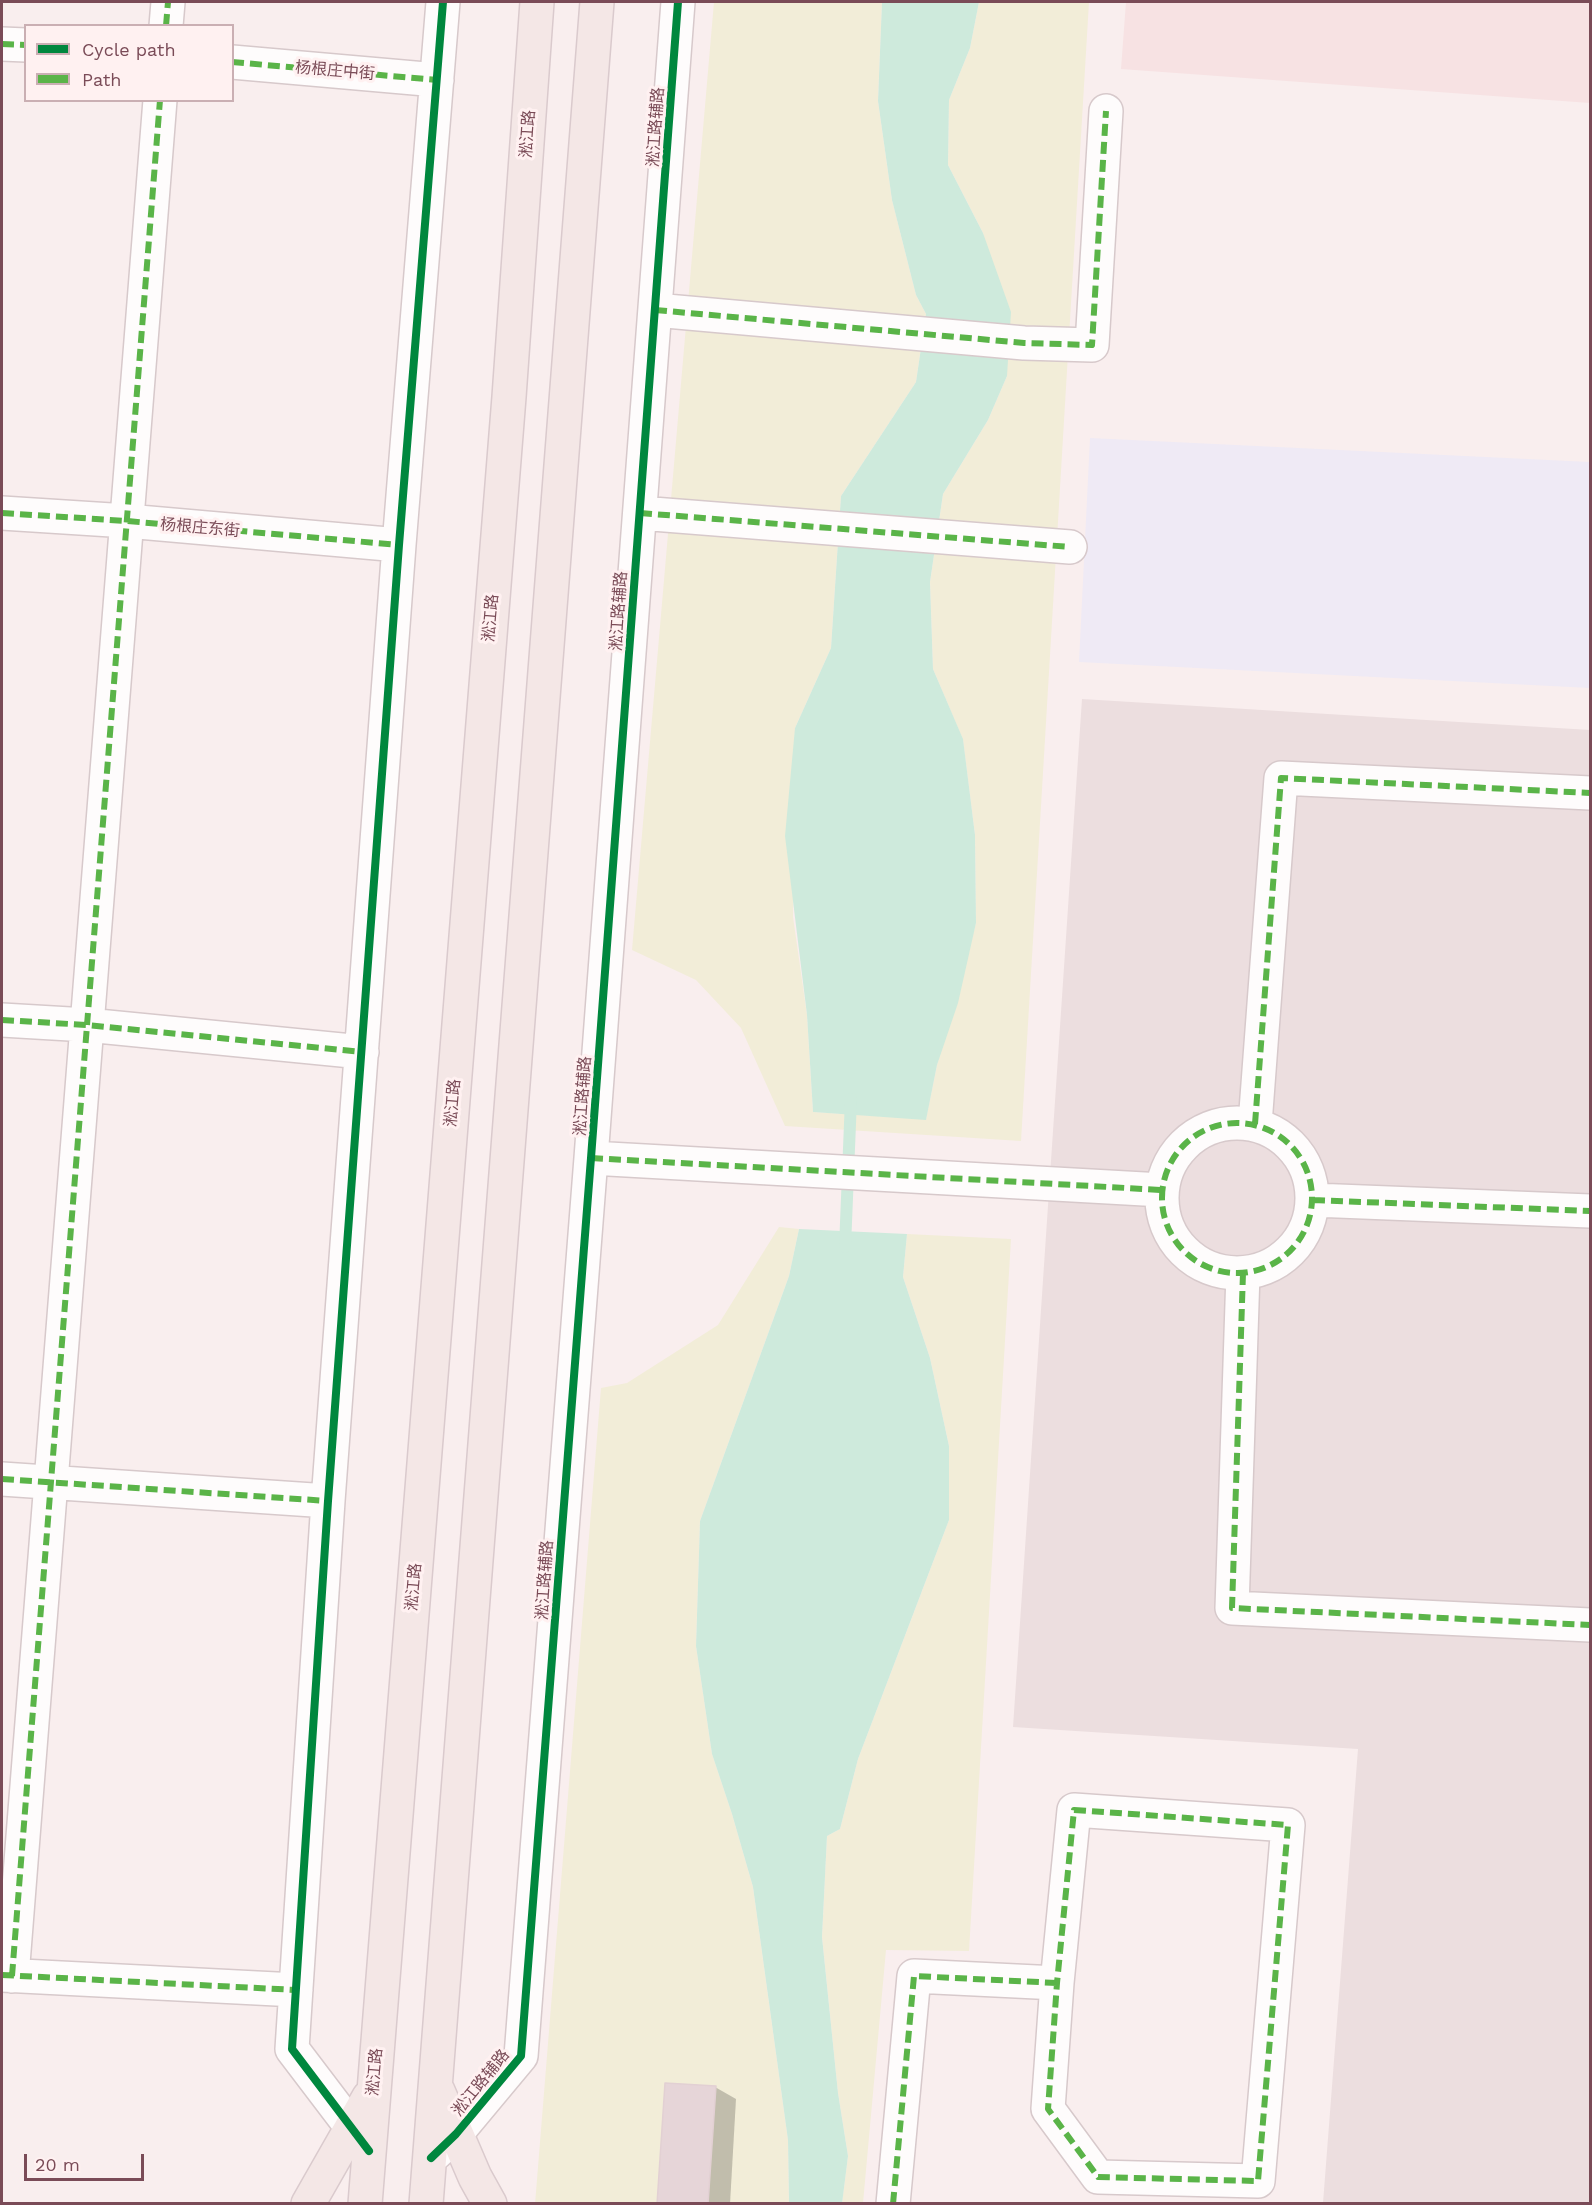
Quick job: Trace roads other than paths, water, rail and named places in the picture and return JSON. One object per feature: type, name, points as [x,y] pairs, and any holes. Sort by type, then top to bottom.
[{"type":"main road","name":"淞江路","points":[[360,2139],[374,2087],[508,408],[537,2]]},
{"type":"main road","points":[[426,2204],[597,2]]},
{"type":"main road","points":[[435,2085],[475,2177],[490,2204]]},
{"type":"main road","points":[[308,2204],[360,2139]]},
{"type":"main road","points":[[360,2139],[365,2204]]},
{"type":"street","points":[[166,24],[168,2]]},
{"type":"street","points":[[360,2139],[292,2049],[328,1501],[399,546],[443,2]]},
{"type":"street","name":"淞江路辅路","points":[[431,2158],[456,2134],[521,2056],[678,2]]},
{"type":"street","points":[[2,44],[24,45]]},
{"type":"street","name":"杨根庄中街","points":[[234,62],[437,80]]},
{"type":"street","points":[[160,102],[51,1482],[7,1975],[296,1990]]},
{"type":"street","points":[[655,310],[1024,343],[1092,345],[1106,111]]},
{"type":"street","name":"杨根庄东街","points":[[2,513],[127,521],[399,546]]},
{"type":"street","points":[[640,513],[1070,547]]},
{"type":"street","points":[[1255,1124],[1281,778],[1590,793]]},
{"type":"street","points":[[2,1020],[87,1025],[362,1052]]},
{"type":"street","points":[[1230,1122],[1255,1124],[1278,1134],[1297,1152],[1309,1174],[1313,1200],[1308,1224],[1297,1245],[1279,1261],[1256,1271],[1232,1274],[1208,1269],[1188,1255],[1172,1237],[1163,1214],[1162,1190],[1169,1165],[1184,1144],[1205,1130],[1230,1122]]},
{"type":"street","points":[[591,1158],[1162,1190]]},
{"type":"street","points":[[1313,1200],[1590,1211]]},
{"type":"street","points":[[1243,1273],[1232,1608],[1590,1625]]},
{"type":"street","points":[[2,1479],[328,1501]]},
{"type":"street","points":[[1074,1810],[1288,1826],[1258,2181],[1098,2177],[1048,2109],[1057,1983],[1074,1810]]},
{"type":"street","points":[[893,2204],[914,1976],[1057,1983]]},
{"type":"waterway","points":[[845,1247],[851,1099]]}]
